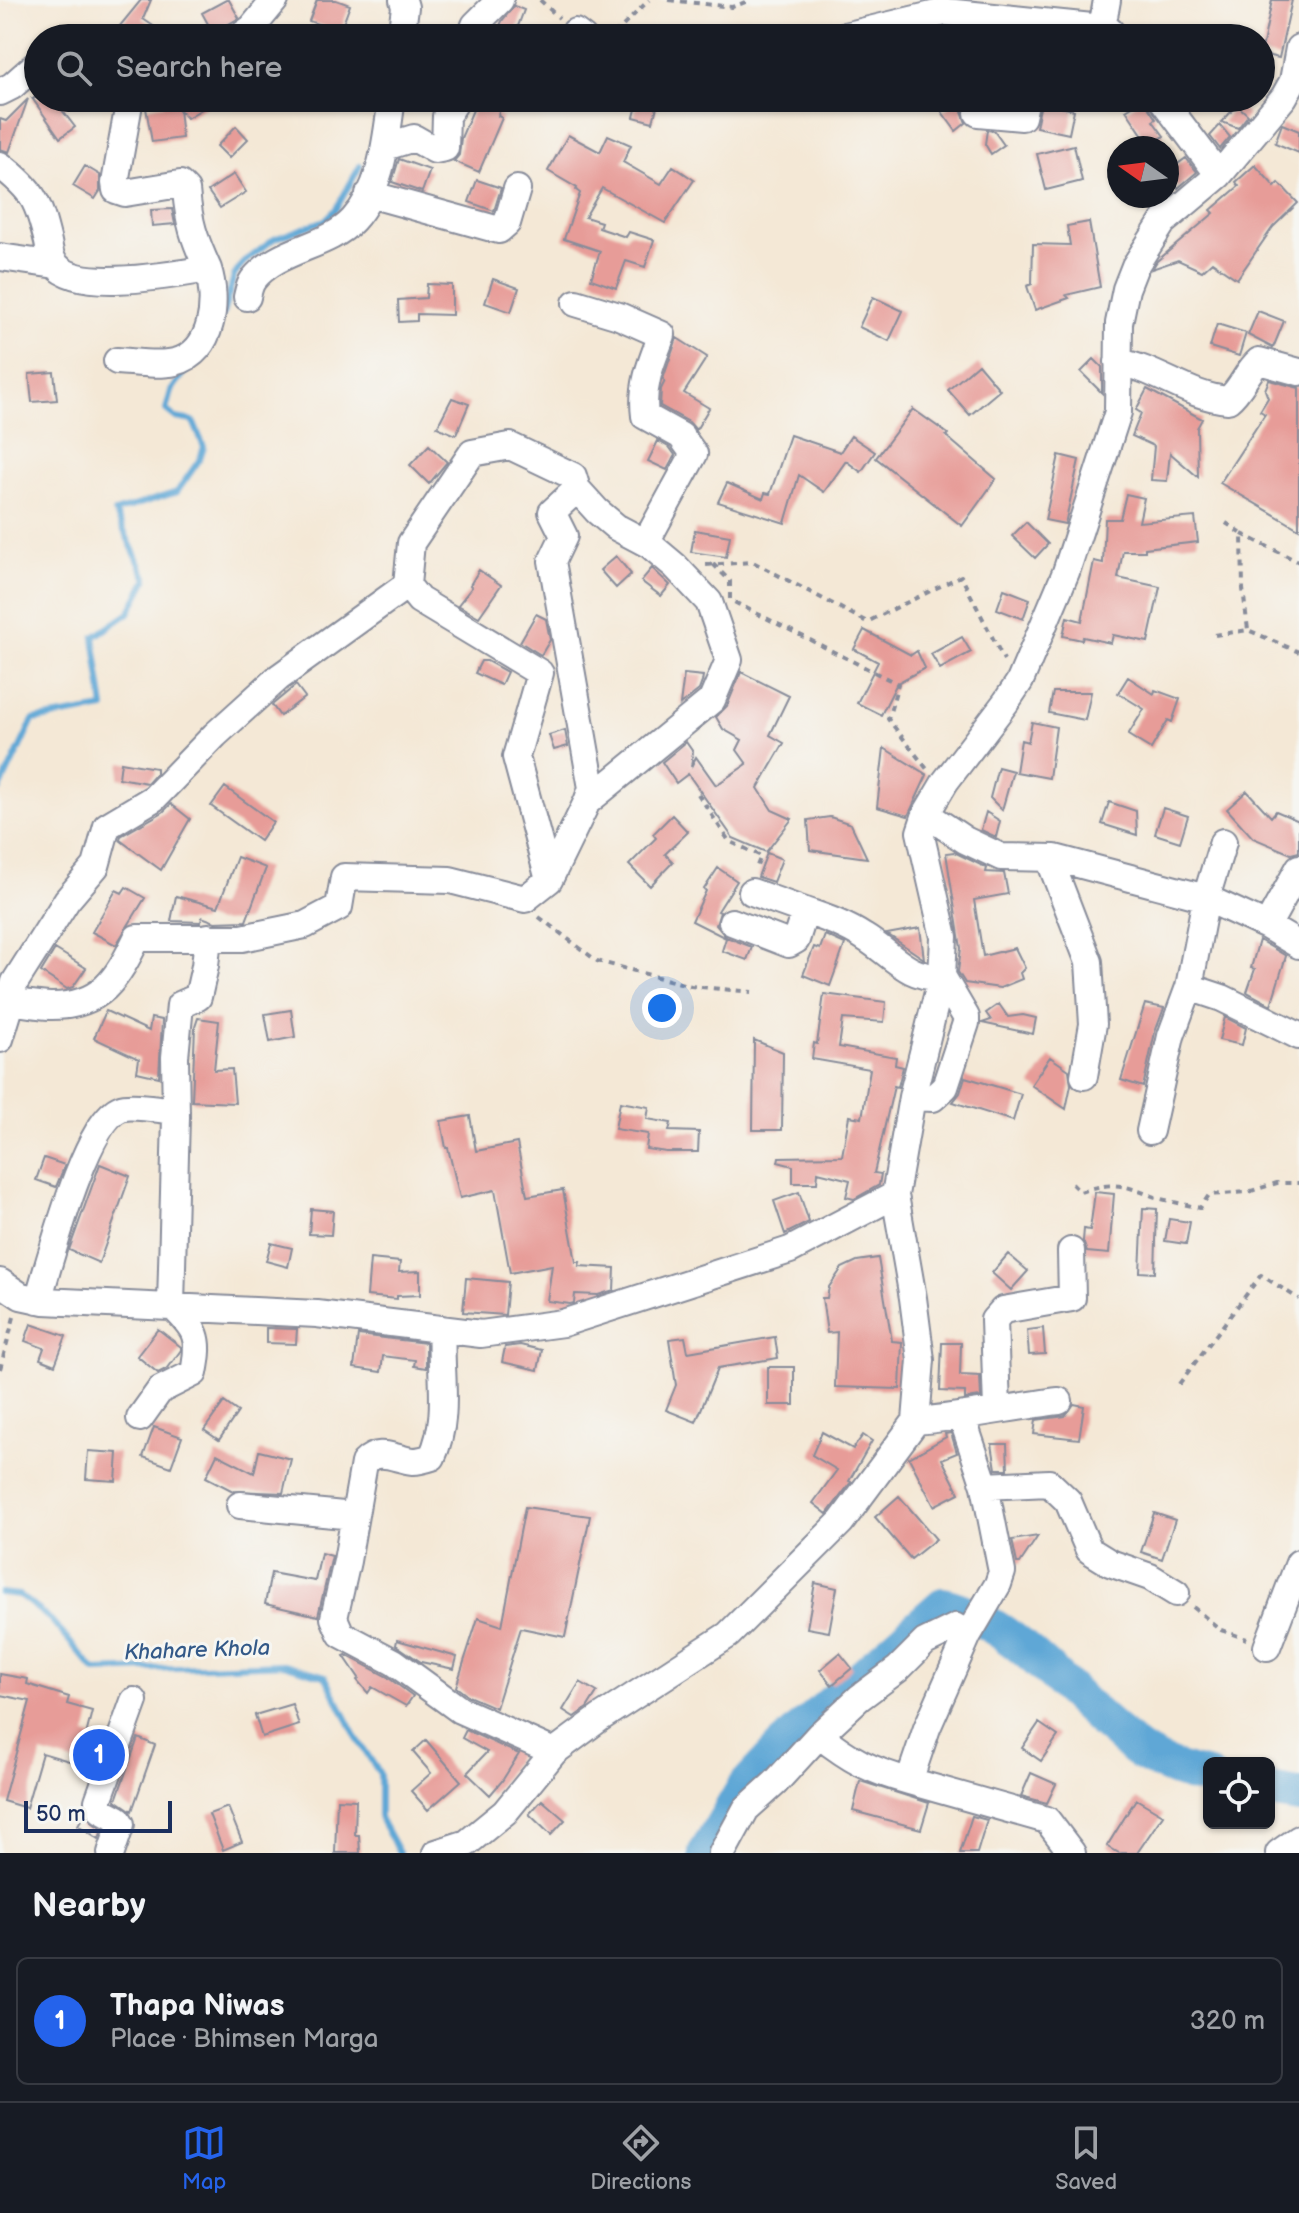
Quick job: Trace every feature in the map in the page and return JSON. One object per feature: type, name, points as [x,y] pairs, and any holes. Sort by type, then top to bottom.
[{"type":"street","points":[[255,24],[275,0]]},
{"type":"street","points":[[403,0],[403,24]]},
{"type":"street","points":[[476,24],[500,0]]},
{"type":"street","points":[[1107,0],[1108,24]]},
{"type":"street","points":[[895,24],[945,12],[1062,24]]},
{"type":"street","points":[[1275,108],[1293,81],[1299,48]]},
{"type":"street","points":[[0,92],[24,75]]},
{"type":"street","points":[[117,361],[177,362],[198,346],[214,315],[213,284],[188,221],[186,190],[180,184],[125,193],[116,190],[128,112]]},
{"type":"street","points":[[247,297],[253,280],[280,259],[324,239],[353,220],[376,183],[390,112]]},
{"type":"street","points":[[385,147],[414,138],[435,150],[445,148],[449,112]]},
{"type":"street","points":[[978,113],[1022,117],[1023,112]]},
{"type":"street","points":[[1172,112],[1219,175]]},
{"type":"street","points":[[436,1853],[467,1843],[505,1812],[554,1752],[600,1718],[728,1635],[841,1522],[916,1421],[921,1360],[895,1195],[912,1097],[942,976],[944,937],[920,832],[926,814],[945,782],[1020,681],[1066,572],[1118,412],[1121,307],[1135,266],[1163,222],[1219,175],[1272,112]]},
{"type":"street","points":[[0,165],[18,179],[38,203],[56,265]]},
{"type":"street","points":[[369,194],[499,230],[507,223],[517,189]]},
{"type":"street","points":[[0,257],[56,265],[74,274],[122,281],[208,269]]},
{"type":"street","points":[[576,303],[619,316],[662,335],[642,396],[645,416],[681,436],[694,454],[646,542]]},
{"type":"street","points":[[1118,362],[1135,365],[1214,399],[1228,400],[1237,393],[1259,361],[1299,372]]},
{"type":"street","points":[[549,880],[516,757],[540,673],[419,600],[407,585],[411,543],[472,453],[510,446],[573,476],[577,489],[597,511],[616,527],[646,542],[675,566],[709,602],[729,660],[712,700],[587,802]]},
{"type":"street","points":[[7,1002],[54,1006],[96,998],[121,970],[137,938],[242,938],[305,925],[339,907],[344,877],[450,880],[525,899],[549,880],[592,788],[552,561],[564,536],[552,512],[577,489]]},
{"type":"street","points":[[0,1039],[7,1002],[15,982],[67,900],[96,866],[107,826],[154,798],[215,735],[278,678],[407,585]]},
{"type":"street","points":[[926,814],[965,840],[1001,857],[1049,858],[1206,898],[1267,926],[1299,945]]},
{"type":"street","points":[[1150,1131],[1171,1036],[1189,987],[1206,898],[1223,842]]},
{"type":"street","points":[[1049,858],[1089,962],[1093,1024],[1084,1076]]},
{"type":"street","points":[[1267,926],[1299,868]]},
{"type":"street","points":[[752,892],[854,931],[918,975],[942,976]]},
{"type":"street","points":[[732,922],[789,944],[796,940],[805,911]]},
{"type":"street","points":[[140,1418],[160,1390],[194,1373],[198,1352],[192,1326],[171,1305],[175,1057],[180,1005],[198,997],[208,937]]},
{"type":"street","points":[[1189,987],[1222,998],[1299,1036]]},
{"type":"street","points":[[27,1305],[94,1136],[112,1113],[122,1106],[176,1111]]},
{"type":"street","points":[[27,1305],[171,1305],[317,1314],[481,1334],[563,1323],[790,1250],[820,1237],[895,1195]]},
{"type":"street","points":[[997,1409],[994,1320],[1003,1310],[1072,1298],[1071,1251]]},
{"type":"street","points":[[0,1282],[21,1296],[27,1305]]},
{"type":"street","points":[[442,1329],[440,1352],[445,1393],[437,1446],[432,1457],[417,1461],[380,1454],[371,1455],[364,1463],[334,1618],[341,1634],[394,1662],[460,1710],[554,1752]]},
{"type":"street","points":[[916,1421],[962,1417],[1059,1401]]},
{"type":"street","points":[[909,1781],[927,1728],[968,1635],[1002,1572],[985,1486],[962,1417]]},
{"type":"street","points":[[985,1486],[1049,1483],[1068,1501],[1089,1550],[1110,1563],[1150,1577],[1176,1593]]},
{"type":"street","points":[[240,1505],[354,1516]]},
{"type":"street","points":[[1267,1647],[1299,1563]]},
{"type":"street","points":[[722,1853],[746,1809],[859,1698],[898,1669],[925,1642],[956,1627],[968,1635]]},
{"type":"street","points":[[111,1853],[121,1824],[101,1810],[98,1801],[134,1701]]},
{"type":"street","points":[[819,1735],[850,1759],[876,1772],[1047,1820],[1072,1853]]},
{"type":"street","points":[[1279,1853],[1299,1839]]},
{"type":"path","points":[[669,0],[732,7],[751,0]]},
{"type":"path","points":[[1226,523],[1299,562]]},
{"type":"path","points":[[1242,534],[1243,589],[1248,630]]},
{"type":"path","points":[[675,566],[753,562],[867,622],[961,576],[1010,672],[1020,681]]},
{"type":"path","points":[[713,564],[730,581],[730,600],[898,684],[888,719],[928,769],[945,782]]},
{"type":"path","points":[[1215,635],[1248,630],[1299,652]]},
{"type":"path","points":[[698,794],[729,841],[761,856],[750,881],[752,892]]},
{"type":"path","points":[[525,899],[541,920],[597,961],[691,986],[752,992]]},
{"type":"path","points":[[1072,1184],[1080,1192],[1096,1186],[1121,1184],[1200,1208],[1209,1195],[1248,1192],[1277,1183],[1299,1183]]},
{"type":"path","points":[[1179,1384],[1261,1275],[1299,1299]]},
{"type":"path","points":[[0,1369],[27,1305]]},
{"type":"path","points":[[1176,1593],[1221,1630],[1267,1647]]},
{"type":"building","points":[[141,0],[151,0],[143,19],[150,24],[121,24]]},
{"type":"building","points":[[229,0],[239,18],[229,24],[208,24],[202,13]]},
{"type":"building","points":[[317,0],[336,0],[350,5],[343,24],[309,21]]},
{"type":"building","points":[[1272,0],[1292,0],[1279,58],[1275,57],[1275,24],[1267,24]]},
{"type":"building","points":[[514,6],[524,10],[519,24],[501,24]]},
{"type":"building","points":[[24,103],[9,152],[0,149],[0,119],[6,121]]},
{"type":"building","points":[[42,112],[64,112],[75,127],[60,138]]},
{"type":"building","points":[[147,112],[179,112],[182,138],[152,142]]},
{"type":"building","points":[[182,112],[197,112],[187,118]]},
{"type":"building","points":[[472,112],[499,112],[498,116],[502,118],[479,172],[454,161],[459,155],[461,138]]},
{"type":"building","points":[[635,112],[656,112],[653,122],[634,117]]},
{"type":"building","points":[[942,112],[962,112],[966,123],[956,131]]},
{"type":"building","points":[[1039,112],[1074,112],[1069,134],[1036,127]]},
{"type":"building","points":[[1127,112],[1151,112],[1156,119],[1153,121],[1164,136],[1143,136]]},
{"type":"building","points":[[1231,112],[1248,115],[1238,128],[1222,122]]},
{"type":"building","points":[[1282,124],[1299,131],[1299,153],[1275,143]]},
{"type":"building","points":[[1220,125],[1230,137],[1220,149],[1210,136]]},
{"type":"building","points":[[236,126],[248,139],[229,158],[217,146]]},
{"type":"building","points":[[987,130],[994,131],[1004,145],[991,154],[985,144]]},
{"type":"building","points":[[568,135],[600,152],[608,135],[631,145],[623,162],[661,184],[673,166],[694,180],[665,223],[602,188],[585,217],[601,222],[599,228],[626,237],[629,232],[654,240],[645,267],[626,261],[616,288],[591,279],[600,251],[564,239],[580,193],[577,188],[548,171]]},
{"type":"building","points":[[1074,145],[1082,181],[1046,190],[1037,154]]},
{"type":"building","points":[[1186,158],[1197,172],[1179,187],[1179,163]]},
{"type":"building","points":[[399,159],[430,170],[422,192],[392,182]]},
{"type":"building","points":[[1255,165],[1275,187],[1279,183],[1298,203],[1273,227],[1237,279],[1212,262],[1202,271],[1178,260],[1152,269],[1157,261],[1214,213],[1211,210],[1239,186],[1236,182]]},
{"type":"building","points":[[85,166],[100,175],[100,191],[95,199],[73,186]]},
{"type":"building","points":[[234,174],[246,192],[220,208],[208,191]]},
{"type":"building","points":[[477,180],[501,188],[494,211],[469,202]]},
{"type":"building","points":[[172,209],[175,224],[152,226],[151,210]]},
{"type":"building","points":[[1089,222],[1100,287],[1066,295],[1069,298],[1035,310],[1027,286],[1032,284],[1033,244],[1070,245],[1067,226]]},
{"type":"building","points":[[493,279],[519,288],[511,312],[485,303]]},
{"type":"building","points":[[427,284],[452,285],[452,315],[417,314],[417,321],[399,322],[398,300],[426,298]]},
{"type":"building","points":[[873,297],[903,311],[889,341],[859,327]]},
{"type":"building","points":[[1258,311],[1284,321],[1273,348],[1248,335]]},
{"type":"building","points":[[1217,324],[1246,333],[1239,356],[1210,347]]},
{"type":"building","points":[[677,338],[707,357],[684,393],[709,408],[696,430],[689,422],[660,406],[663,379]]},
{"type":"building","points":[[1094,359],[1102,367],[1102,393],[1081,372]]},
{"type":"building","points":[[978,364],[1000,390],[970,415],[948,390]]},
{"type":"building","points":[[54,372],[57,400],[32,402],[29,374]]},
{"type":"building","points":[[1269,380],[1299,388],[1299,529],[1220,483],[1265,414],[1260,411],[1268,398],[1265,390]]},
{"type":"building","points":[[1147,389],[1202,419],[1197,428],[1198,477],[1170,453],[1167,481],[1151,480],[1154,446],[1132,436],[1141,413],[1136,410]]},
{"type":"building","points":[[452,398],[469,404],[456,435],[437,427]]},
{"type":"building","points":[[913,409],[948,434],[946,436],[996,479],[962,526],[876,458]]},
{"type":"building","points":[[790,435],[840,452],[851,436],[875,452],[861,472],[846,461],[824,492],[799,475],[785,523],[718,502],[727,483],[763,499],[765,493],[770,494]]},
{"type":"building","points":[[658,441],[675,455],[667,470],[648,461]]},
{"type":"building","points":[[429,445],[447,462],[429,484],[410,465]]},
{"type":"building","points":[[1059,455],[1079,460],[1065,524],[1045,520]]},
{"type":"building","points":[[1126,494],[1144,498],[1139,522],[1195,517],[1198,542],[1145,548],[1145,551],[1123,551],[1118,578],[1160,587],[1148,642],[1113,635],[1111,643],[1063,636],[1067,617],[1082,621],[1094,561],[1103,563],[1105,519],[1120,519]]},
{"type":"building","points":[[1026,522],[1048,544],[1035,558],[1012,536]]},
{"type":"building","points":[[695,530],[730,536],[726,557],[691,552]]},
{"type":"building","points":[[616,556],[631,574],[616,588],[600,570]]},
{"type":"building","points":[[652,568],[670,585],[661,596],[641,581]]},
{"type":"building","points":[[479,570],[501,585],[479,617],[458,605],[472,587],[470,585]]},
{"type":"building","points":[[1004,589],[1030,599],[1023,619],[997,609]]},
{"type":"building","points":[[536,614],[546,619],[550,640],[541,655],[520,642]]},
{"type":"building","points":[[864,630],[911,655],[917,651],[925,668],[897,683],[881,715],[857,703],[878,662],[854,649]]},
{"type":"building","points":[[962,637],[971,652],[940,669],[931,654]]},
{"type":"building","points":[[481,661],[507,672],[501,685],[475,673]]},
{"type":"building","points":[[741,672],[789,696],[770,735],[784,743],[758,788],[772,810],[792,819],[766,852],[733,838],[688,774],[676,783],[662,762],[686,742],[693,752],[691,767],[696,757],[716,785],[747,764],[737,750],[742,740],[723,729],[716,717],[727,706]]},
{"type":"building","points":[[684,674],[703,676],[699,690],[680,705]]},
{"type":"building","points":[[1128,677],[1154,694],[1155,690],[1180,699],[1172,722],[1168,720],[1151,749],[1128,735],[1144,709],[1118,693]]},
{"type":"building","points":[[296,685],[305,697],[280,716],[272,705]]},
{"type":"building","points":[[1053,692],[1091,692],[1085,720],[1049,713]]},
{"type":"building","points":[[1032,722],[1056,727],[1049,778],[1016,772],[1021,740],[1028,742]]},
{"type":"building","points":[[565,730],[568,746],[554,750],[549,735]]},
{"type":"building","points":[[884,748],[927,775],[908,816],[877,807]]},
{"type":"building","points":[[121,762],[156,768],[156,773],[147,783],[119,778]]},
{"type":"building","points":[[998,767],[1013,771],[1002,810],[990,798]]},
{"type":"building","points":[[225,787],[273,822],[260,841],[211,806]]},
{"type":"building","points":[[1247,791],[1271,817],[1276,811],[1299,821],[1299,852],[1291,854],[1253,838],[1227,809]]},
{"type":"building","points":[[1109,802],[1136,811],[1137,835],[1102,824]]},
{"type":"building","points":[[171,804],[190,819],[161,870],[120,840],[121,836],[163,812]]},
{"type":"building","points":[[1163,808],[1188,816],[1180,842],[1155,834]]},
{"type":"building","points":[[986,812],[1000,821],[996,837],[981,830]]},
{"type":"building","points":[[672,815],[688,832],[665,854],[673,862],[650,886],[629,865],[656,838],[653,834]]},
{"type":"building","points":[[830,817],[851,824],[867,858],[810,850],[808,820]]},
{"type":"building","points":[[954,852],[987,868],[986,872],[1004,873],[1008,894],[974,900],[983,956],[1015,948],[1025,968],[1020,973],[1022,979],[1000,988],[965,983],[958,972],[961,948],[946,853]]},
{"type":"building","points":[[767,853],[782,859],[773,882],[758,877]]},
{"type":"building","points":[[237,857],[266,868],[246,921],[215,922],[202,917],[201,922],[171,921],[176,896],[218,907]]},
{"type":"building","points":[[718,868],[737,881],[718,911],[716,925],[726,937],[752,947],[747,960],[722,951],[726,938],[692,921],[706,891],[704,889]]},
{"type":"building","points":[[126,887],[145,898],[116,945],[92,932],[116,890],[122,893]]},
{"type":"building","points":[[920,928],[924,959],[887,934]]},
{"type":"building","points":[[825,935],[845,944],[830,986],[803,975],[814,947],[820,949]]},
{"type":"building","points":[[1259,940],[1286,956],[1271,1005],[1247,992],[1255,969],[1251,968]]},
{"type":"building","points":[[55,949],[86,968],[73,987],[67,989],[41,972]]},
{"type":"building","points":[[824,994],[886,1002],[884,1022],[843,1019],[839,1047],[896,1057],[895,1065],[903,1067],[898,1087],[894,1086],[874,1173],[881,1174],[879,1185],[854,1199],[846,1197],[850,1180],[818,1172],[817,1183],[793,1183],[793,1166],[778,1162],[779,1157],[842,1156],[849,1116],[862,1118],[870,1069],[812,1059]]},
{"type":"building","points":[[999,1004],[1008,1017],[1023,1015],[1036,1018],[1033,1034],[982,1023],[991,1020],[986,1013]]},
{"type":"building","points":[[1145,1004],[1164,1008],[1155,1032],[1143,1087],[1121,1080]]},
{"type":"building","points":[[291,1010],[295,1037],[270,1042],[265,1014]]},
{"type":"building","points":[[106,1011],[149,1031],[151,1018],[162,1020],[159,1077],[137,1072],[139,1059],[94,1038]]},
{"type":"building","points":[[1225,1017],[1246,1028],[1242,1045],[1219,1040]]},
{"type":"building","points":[[198,1018],[219,1021],[214,1070],[232,1069],[235,1103],[192,1101]]},
{"type":"building","points":[[754,1040],[783,1052],[782,1130],[753,1130]]},
{"type":"building","points":[[1050,1057],[1069,1070],[1071,1085],[1066,1109],[1031,1085]]},
{"type":"building","points":[[965,1077],[1021,1094],[1013,1121],[953,1102],[960,1093]]},
{"type":"building","points":[[620,1102],[649,1107],[647,1119],[671,1123],[669,1131],[699,1132],[698,1152],[646,1149],[648,1134],[615,1129]]},
{"type":"building","points":[[470,1116],[476,1151],[517,1143],[527,1196],[563,1190],[576,1262],[580,1262],[579,1266],[615,1268],[614,1290],[598,1295],[575,1294],[574,1303],[570,1304],[547,1301],[552,1265],[510,1273],[495,1190],[460,1198],[446,1148],[441,1121]]},
{"type":"building","points":[[44,1158],[65,1165],[56,1187],[36,1180]]},
{"type":"building","points":[[100,1164],[130,1176],[99,1263],[69,1250]]},
{"type":"building","points":[[799,1192],[809,1222],[785,1234],[774,1201]]},
{"type":"building","points":[[1095,1192],[1114,1194],[1109,1254],[1087,1252],[1083,1241],[1084,1229],[1090,1230]]},
{"type":"building","points":[[1143,1208],[1157,1209],[1155,1273],[1140,1272]]},
{"type":"building","points":[[311,1209],[333,1211],[331,1235],[309,1234]]},
{"type":"building","points":[[1169,1219],[1190,1222],[1186,1244],[1165,1241]]},
{"type":"building","points":[[271,1243],[292,1248],[288,1267],[266,1261]]},
{"type":"building","points":[[1008,1254],[1028,1271],[1011,1290],[992,1273]]},
{"type":"building","points":[[878,1258],[892,1341],[902,1342],[900,1389],[835,1387],[837,1332],[827,1333],[822,1298],[827,1298],[829,1287],[842,1268],[857,1261]]},
{"type":"building","points":[[370,1259],[400,1262],[399,1272],[420,1271],[420,1295],[397,1296],[397,1299],[367,1296]]},
{"type":"building","points":[[466,1278],[508,1282],[505,1315],[463,1312]]},
{"type":"building","points":[[31,1324],[66,1336],[55,1365],[40,1359],[44,1348],[25,1341]]},
{"type":"building","points":[[266,1328],[297,1329],[296,1344],[266,1343]]},
{"type":"building","points":[[1043,1328],[1045,1354],[1029,1355],[1027,1330]]},
{"type":"building","points":[[158,1329],[181,1350],[168,1368],[158,1373],[137,1356]]},
{"type":"building","points":[[358,1335],[426,1343],[426,1368],[414,1366],[415,1360],[383,1356],[381,1372],[354,1368]]},
{"type":"building","points":[[685,1337],[688,1352],[775,1337],[778,1358],[718,1368],[696,1422],[666,1410],[676,1385],[669,1339]]},
{"type":"building","points":[[942,1343],[961,1343],[960,1375],[980,1376],[981,1397],[965,1399],[965,1392],[940,1391]]},
{"type":"building","points":[[520,1345],[542,1350],[538,1370],[502,1362],[505,1347]]},
{"type":"building","points":[[768,1367],[794,1367],[794,1405],[768,1405]]},
{"type":"building","points":[[224,1402],[238,1412],[219,1440],[204,1430]]},
{"type":"building","points":[[1074,1404],[1084,1406],[1079,1439],[1034,1434],[1036,1420],[1065,1416]]},
{"type":"building","points":[[154,1427],[182,1437],[171,1467],[143,1457]]},
{"type":"building","points":[[822,1432],[853,1449],[863,1435],[872,1441],[851,1482],[827,1514],[813,1503],[837,1470],[812,1455]]},
{"type":"building","points":[[951,1433],[957,1453],[942,1459],[959,1493],[934,1506],[909,1458]]},
{"type":"building","points":[[992,1444],[1007,1444],[1008,1469],[996,1469]]},
{"type":"building","points":[[88,1451],[118,1453],[116,1481],[86,1479]]},
{"type":"building","points":[[259,1451],[291,1459],[283,1493],[233,1491],[206,1477],[217,1454],[254,1473]]},
{"type":"building","points":[[899,1496],[936,1539],[911,1559],[875,1517]]},
{"type":"building","points":[[525,1507],[590,1516],[565,1637],[521,1628],[496,1708],[456,1687],[478,1618],[502,1626]]},
{"type":"building","points":[[1154,1513],[1175,1520],[1162,1559],[1141,1552]]},
{"type":"building","points":[[1038,1536],[1020,1563],[1017,1563],[1012,1540]]},
{"type":"building","points":[[321,1553],[332,1556],[318,1616],[265,1604],[271,1573],[315,1581]]},
{"type":"building","points":[[815,1583],[837,1588],[829,1632],[807,1628]]},
{"type":"building","points":[[397,1640],[457,1657],[454,1669],[421,1662],[396,1645]]},
{"type":"building","points":[[840,1653],[852,1668],[832,1685],[820,1670]]},
{"type":"building","points":[[346,1655],[386,1676],[413,1696],[406,1706],[372,1687],[368,1693],[357,1680],[359,1678]]},
{"type":"building","points":[[0,1674],[28,1679],[27,1684],[69,1697],[67,1704],[92,1711],[86,1735],[103,1740],[93,1768],[42,1753],[26,1808],[3,1801],[30,1701],[0,1695]]},
{"type":"building","points":[[580,1682],[597,1692],[587,1708],[574,1717],[563,1710]]},
{"type":"building","points":[[292,1704],[299,1725],[262,1737],[255,1715]]},
{"type":"building","points":[[1039,1723],[1058,1736],[1041,1761],[1022,1748]]},
{"type":"building","points":[[466,1730],[519,1754],[490,1795],[467,1773],[487,1752],[462,1738]]},
{"type":"building","points":[[138,1738],[155,1745],[132,1811],[116,1800]]},
{"type":"building","points":[[426,1740],[461,1781],[428,1810],[411,1791],[431,1773],[413,1752]]},
{"type":"building","points":[[1031,1773],[1056,1784],[1047,1803],[1021,1796]]},
{"type":"building","points":[[860,1781],[929,1803],[921,1829],[853,1811]]},
{"type":"building","points":[[337,1799],[356,1800],[355,1835],[359,1835],[360,1853],[335,1853]]},
{"type":"building","points":[[1136,1799],[1163,1815],[1137,1853],[1119,1853],[1107,1846]]},
{"type":"building","points":[[542,1800],[565,1820],[551,1835],[529,1814]]},
{"type":"building","points":[[228,1807],[242,1842],[223,1850],[209,1814]]},
{"type":"building","points":[[85,1813],[102,1829],[99,1839],[78,1825]]},
{"type":"building","points":[[972,1816],[987,1820],[977,1853],[960,1853]]},
{"type":"waterway","points":[[223,314],[234,276],[243,263],[274,239],[325,220],[336,209],[360,166]]},
{"type":"waterway","points":[[0,789],[33,720],[104,708],[94,637],[129,613],[147,579],[115,512],[177,492],[200,459],[204,447],[193,421],[176,418],[166,410],[171,391],[189,367]]},
{"type":"waterway","name":"Khahare Khola","points":[[0,1593],[19,1595],[51,1620],[95,1671],[284,1664],[325,1676],[358,1740],[380,1774],[380,1818],[399,1853]]},
{"type":"waterway","points":[[706,1853],[744,1788],[782,1747],[943,1605],[968,1613],[1013,1640],[1141,1752],[1160,1763],[1203,1777]]},
{"type":"waterway","points":[[1275,1792],[1299,1796]]},
{"type":"place","name":"Thapa Niwas","points":[[99,1755]]}]
